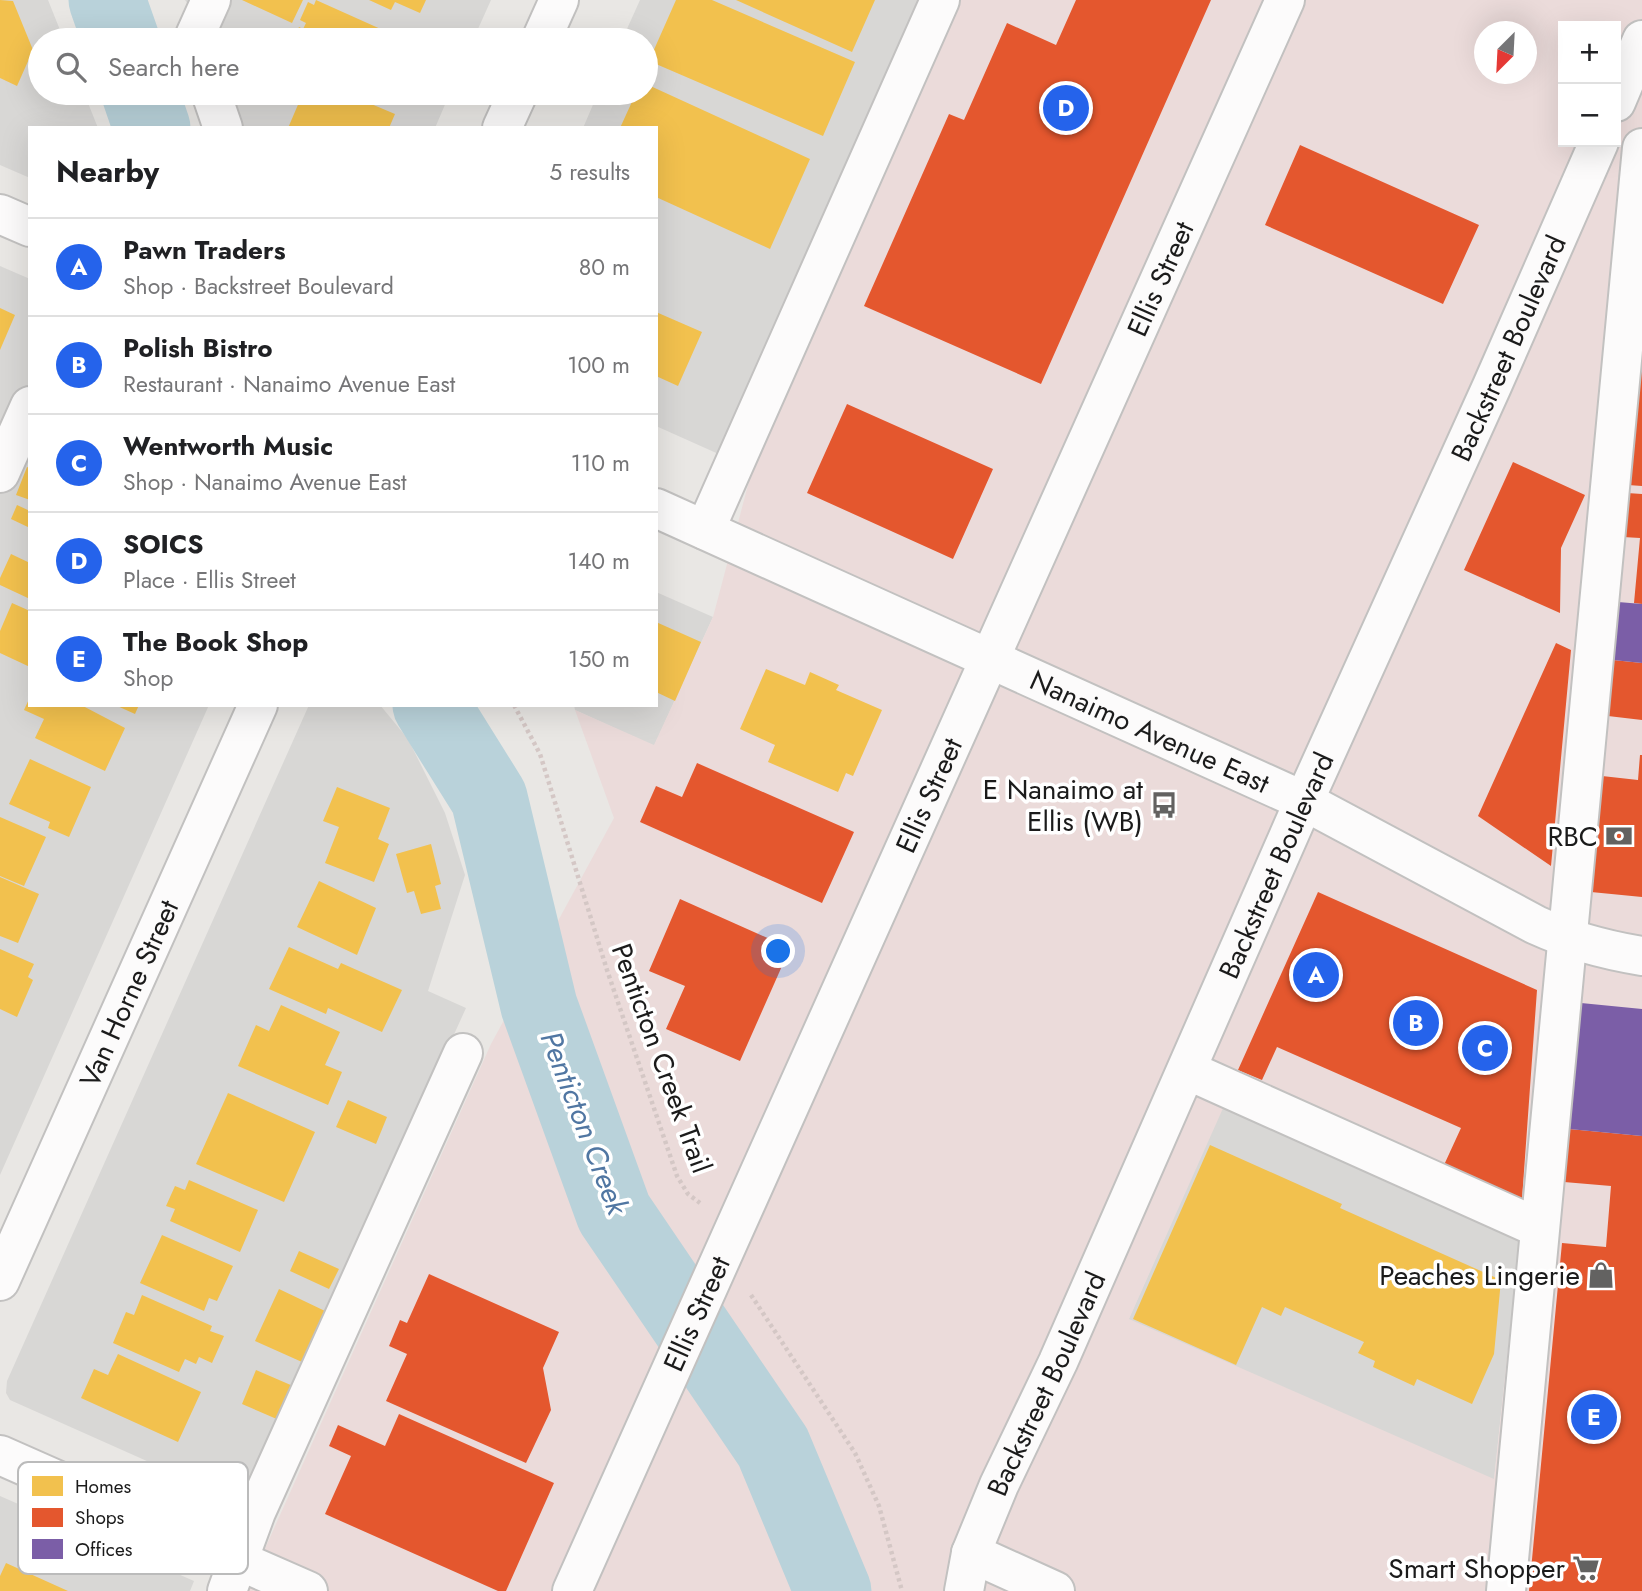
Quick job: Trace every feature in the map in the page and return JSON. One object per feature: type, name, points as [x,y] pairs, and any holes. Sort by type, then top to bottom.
[{"type":"street","points":[[199,28],[211,0]]},
{"type":"street","points":[[546,28],[559,0]]},
{"type":"street","points":[[705,530],[940,0]]},
{"type":"street","name":"Ellis Street","points":[[572,1591],[1285,0]]},
{"type":"street","points":[[1621,90],[1642,40]]},
{"type":"street","points":[[215,105],[222,126]]},
{"type":"street","points":[[503,126],[513,105]]},
{"type":"street","name":"Backstreet Boulevard","points":[[964,1591],[971,1553],[1597,147]]},
{"type":"street","points":[[1506,1591],[1642,148]]},
{"type":"street","points":[[0,214],[28,226]]},
{"type":"street","points":[[0,473],[28,410]]},
{"type":"street","name":"Nanaimo Avenue East","points":[[658,509],[1304,801],[1536,925],[1567,939],[1607,951],[1642,956]]},
{"type":"street","name":"Van Horne Street","points":[[0,1281],[257,707]]},
{"type":"street","points":[[248,1534],[463,1053]]},
{"type":"street","points":[[1187,1070],[1539,1228]]},
{"type":"street","points":[[0,1455],[18,1464]]},
{"type":"street","points":[[971,1553],[1055,1591]]},
{"type":"street","points":[[233,1576],[308,1591]]},
{"type":"path","name":"Penticton Creek Trail","points":[[515,707],[540,754],[607,970],[677,1176],[688,1194],[707,1208],[721,1256],[855,1453],[878,1506],[902,1591]]},
{"type":"shaded area","points":[[0,0],[48,0],[59,28],[28,28],[28,105],[89,105],[97,126],[28,126],[28,177],[0,165]]},
{"type":"shaded area","points":[[185,0],[491,0],[478,28],[205,28]]},
{"type":"shaded area","points":[[640,0],[920,0],[723,456],[658,427],[658,126],[584,126],[593,105],[658,105],[658,28],[627,28]]},
{"type":"shaded area","points":[[959,0],[1642,0],[1642,1591],[246,1591],[491,1044],[614,818],[575,710],[654,745],[713,617],[752,470]],"holes":[[[1224,1106],[1520,1236],[1494,1479],[1129,1319]]]},
{"type":"shaded area","points":[[234,105],[445,105],[436,126],[241,126]]},
{"type":"shaded area","points":[[0,266],[28,278],[28,707],[208,707],[0,1175]]},
{"type":"shaded area","points":[[658,593],[713,617],[654,746],[575,710],[574,707],[658,707]]},
{"type":"shaded area","points":[[308,707],[382,707],[408,739],[445,813],[465,875],[428,991],[466,1008],[248,1488],[248,1462],[149,1462],[10,1400],[6,1393],[7,1381]]},
{"type":"shaded area","points":[[1223,1106],[1520,1237],[1494,1480],[1021,1562]]},
{"type":"shaded area","points":[[0,1496],[18,1504],[18,1574],[178,1574],[194,1581],[190,1591],[0,1591]]},
{"type":"building: Homes","points":[[0,0],[13,1],[28,38],[28,61],[17,86],[0,78]]},
{"type":"building: Homes","points":[[242,0],[303,0],[292,23]]},
{"type":"building: Homes","points":[[316,0],[378,28],[304,28],[306,23],[300,20],[308,2],[314,5]]},
{"type":"building: Homes","points":[[369,0],[426,0],[420,13],[395,2],[391,10]]},
{"type":"building: Homes","points":[[676,0],[712,0],[855,62],[823,136],[658,65],[658,41]]},
{"type":"building: Homes","points":[[736,0],[875,0],[852,52]]},
{"type":"building: Homes","points":[[658,89],[810,159],[770,249],[658,198],[658,126],[621,126],[631,105],[658,105]]},
{"type":"building: Homes","points":[[298,105],[374,105],[395,114],[390,126],[289,126]]},
{"type":"building: Homes","points":[[0,308],[15,315],[0,350]]},
{"type":"building: Homes","points":[[658,313],[702,332],[678,386],[658,377]]},
{"type":"building: Homes","points":[[27,467],[28,467],[28,499],[16,495]]},
{"type":"building: Homes","points":[[17,505],[28,510],[28,527],[11,519]]},
{"type":"building: Homes","points":[[11,554],[28,562],[28,598],[0,585],[0,578]]},
{"type":"building: Homes","points":[[12,603],[28,610],[28,666],[0,653],[0,631]]},
{"type":"building: Homes","points":[[658,623],[701,642],[675,701],[658,693]]},
{"type":"building: Homes","points":[[766,669],[805,685],[810,672],[839,685],[836,690],[882,710],[853,776],[846,773],[838,792],[768,762],[775,745],[740,729]]},
{"type":"building: Homes","points":[[28,701],[28,707],[85,707],[125,728],[105,771],[35,738],[44,719],[24,710]]},
{"type":"building: Homes","points":[[119,707],[138,707],[135,714]]},
{"type":"building: Homes","points":[[30,759],[91,787],[69,837],[48,828],[50,822],[9,804]]},
{"type":"building: Homes","points":[[337,787],[390,808],[378,839],[389,844],[374,882],[325,863],[339,827],[323,821]]},
{"type":"building: Homes","points":[[0,817],[46,837],[24,886],[0,876]]},
{"type":"building: Homes","points":[[431,844],[441,884],[435,886],[441,909],[421,914],[414,891],[407,893],[396,854]]},
{"type":"building: Homes","points":[[0,877],[39,894],[18,943],[0,936]]},
{"type":"building: Homes","points":[[319,881],[376,908],[357,955],[297,927]]},
{"type":"building: Homes","points":[[289,947],[338,969],[341,963],[402,990],[382,1032],[328,1008],[326,1014],[269,989]]},
{"type":"building: Homes","points":[[0,949],[34,964],[28,977],[33,980],[17,1017],[0,1009]]},
{"type":"building: Homes","points":[[281,1005],[340,1032],[325,1065],[342,1072],[328,1105],[238,1066],[256,1025],[269,1031]]},
{"type":"building: Homes","points":[[228,1093],[315,1132],[284,1202],[196,1164]]},
{"type":"building: Homes","points":[[348,1100],[387,1117],[376,1144],[336,1127]]},
{"type":"building: Homes","points":[[1210,1145],[1342,1204],[1340,1208],[1501,1280],[1494,1354],[1472,1404],[1417,1379],[1414,1386],[1373,1367],[1375,1361],[1358,1353],[1364,1342],[1285,1307],[1281,1316],[1262,1307],[1236,1365],[1133,1319]]},
{"type":"building: Homes","points":[[189,1180],[258,1210],[240,1252],[170,1221],[175,1209],[166,1206],[175,1186],[185,1190]]},
{"type":"building: Homes","points":[[162,1235],[233,1266],[217,1301],[209,1298],[204,1311],[140,1283]]},
{"type":"building: Homes","points":[[299,1251],[339,1269],[329,1289],[290,1271]]},
{"type":"building: Homes","points":[[279,1289],[325,1311],[302,1362],[255,1341]]},
{"type":"building: Homes","points":[[142,1295],[212,1326],[210,1331],[224,1336],[212,1363],[199,1357],[196,1364],[185,1359],[179,1372],[113,1343],[126,1312],[134,1315]]},
{"type":"building: Homes","points":[[118,1354],[201,1392],[178,1442],[81,1398],[94,1369],[108,1375]]},
{"type":"building: Homes","points":[[256,1370],[293,1386],[279,1420],[242,1404]]},
{"type":"building: Homes","points":[[6,1563],[18,1568],[18,1574],[30,1574],[68,1591],[0,1591],[0,1576]]},
{"type":"building: Shops","points":[[1076,0],[1211,0],[1041,384],[864,306],[949,114],[964,120],[1007,23],[1056,45]]},
{"type":"building: Shops","points":[[1300,145],[1479,225],[1443,304],[1265,225]]},
{"type":"building: Shops","points":[[1642,360],[1642,486],[1628,485]]},
{"type":"building: Shops","points":[[847,404],[993,469],[953,559],[807,493]]},
{"type":"building: Shops","points":[[1513,462],[1585,495],[1561,548],[1560,613],[1464,570]]},
{"type":"building: Shops","points":[[1627,493],[1642,494],[1642,604],[1634,603],[1640,538],[1623,537]]},
{"type":"building: Shops","points":[[1556,643],[1571,650],[1551,866],[1478,816]]},
{"type":"building: Shops","points":[[1613,660],[1642,663],[1642,720],[1608,716]]},
{"type":"building: Shops","name":"RBC","points":[[1640,755],[1642,897],[1591,892],[1602,776],[1638,780]]},
{"type":"building: Shops","points":[[697,763],[854,832],[822,903],[640,822],[656,786],[682,797]]},
{"type":"building: Shops","points":[[1318,892],[1537,990],[1522,1199],[1444,1165],[1461,1128],[1277,1047],[1262,1080],[1238,1070]]},
{"type":"building: Shops","points":[[680,899],[790,948],[740,1061],[666,1029],[685,986],[649,971]]},
{"type":"building: Shops","points":[[1569,1129],[1642,1136],[1642,1591],[1529,1591],[1562,1243],[1606,1247],[1611,1186],[1564,1182]]},
{"type":"building: Shops","points":[[429,1274],[559,1332],[543,1368],[551,1410],[526,1463],[386,1401],[407,1354],[389,1346],[400,1320],[407,1323]]},
{"type":"building: Shops","points":[[399,1414],[554,1483],[506,1591],[498,1591],[325,1514],[351,1456],[329,1446],[338,1425],[385,1446]]},
{"type":"building: Offices","points":[[1618,602],[1642,604],[1642,663],[1613,660]]},
{"type":"building: Offices","points":[[1581,1003],[1642,1009],[1642,1136],[1569,1129]]},
{"type":"waterway","name":"Penticton Creek","points":[[107,0],[117,28]]},
{"type":"waterway","name":"Penticton Creek","points":[[144,105],[151,126]]},
{"type":"waterway","name":"Penticton Creek","points":[[432,707],[489,798],[539,1006],[614,1213],[773,1447],[833,1591]]},
{"type":"place","name":"SOICS","points":[[1066,108]]},
{"type":"place","name":"E Nanaimo at Ellis (WB)","points":[[1164,805]]},
{"type":"place","name":"RBC","points":[[1619,836]]},
{"type":"place","name":"Pawn Traders","points":[[1316,975]]},
{"type":"place","name":"Polish Bistro","points":[[1416,1023]]},
{"type":"place","name":"Wentworth Music","points":[[1485,1048]]},
{"type":"place","name":"Peaches Lingerie","points":[[1601,1275]]},
{"type":"place","name":"The Book Shop","points":[[1594,1417]]},
{"type":"place","name":"Smart Shopper","points":[[1586,1568]]}]
